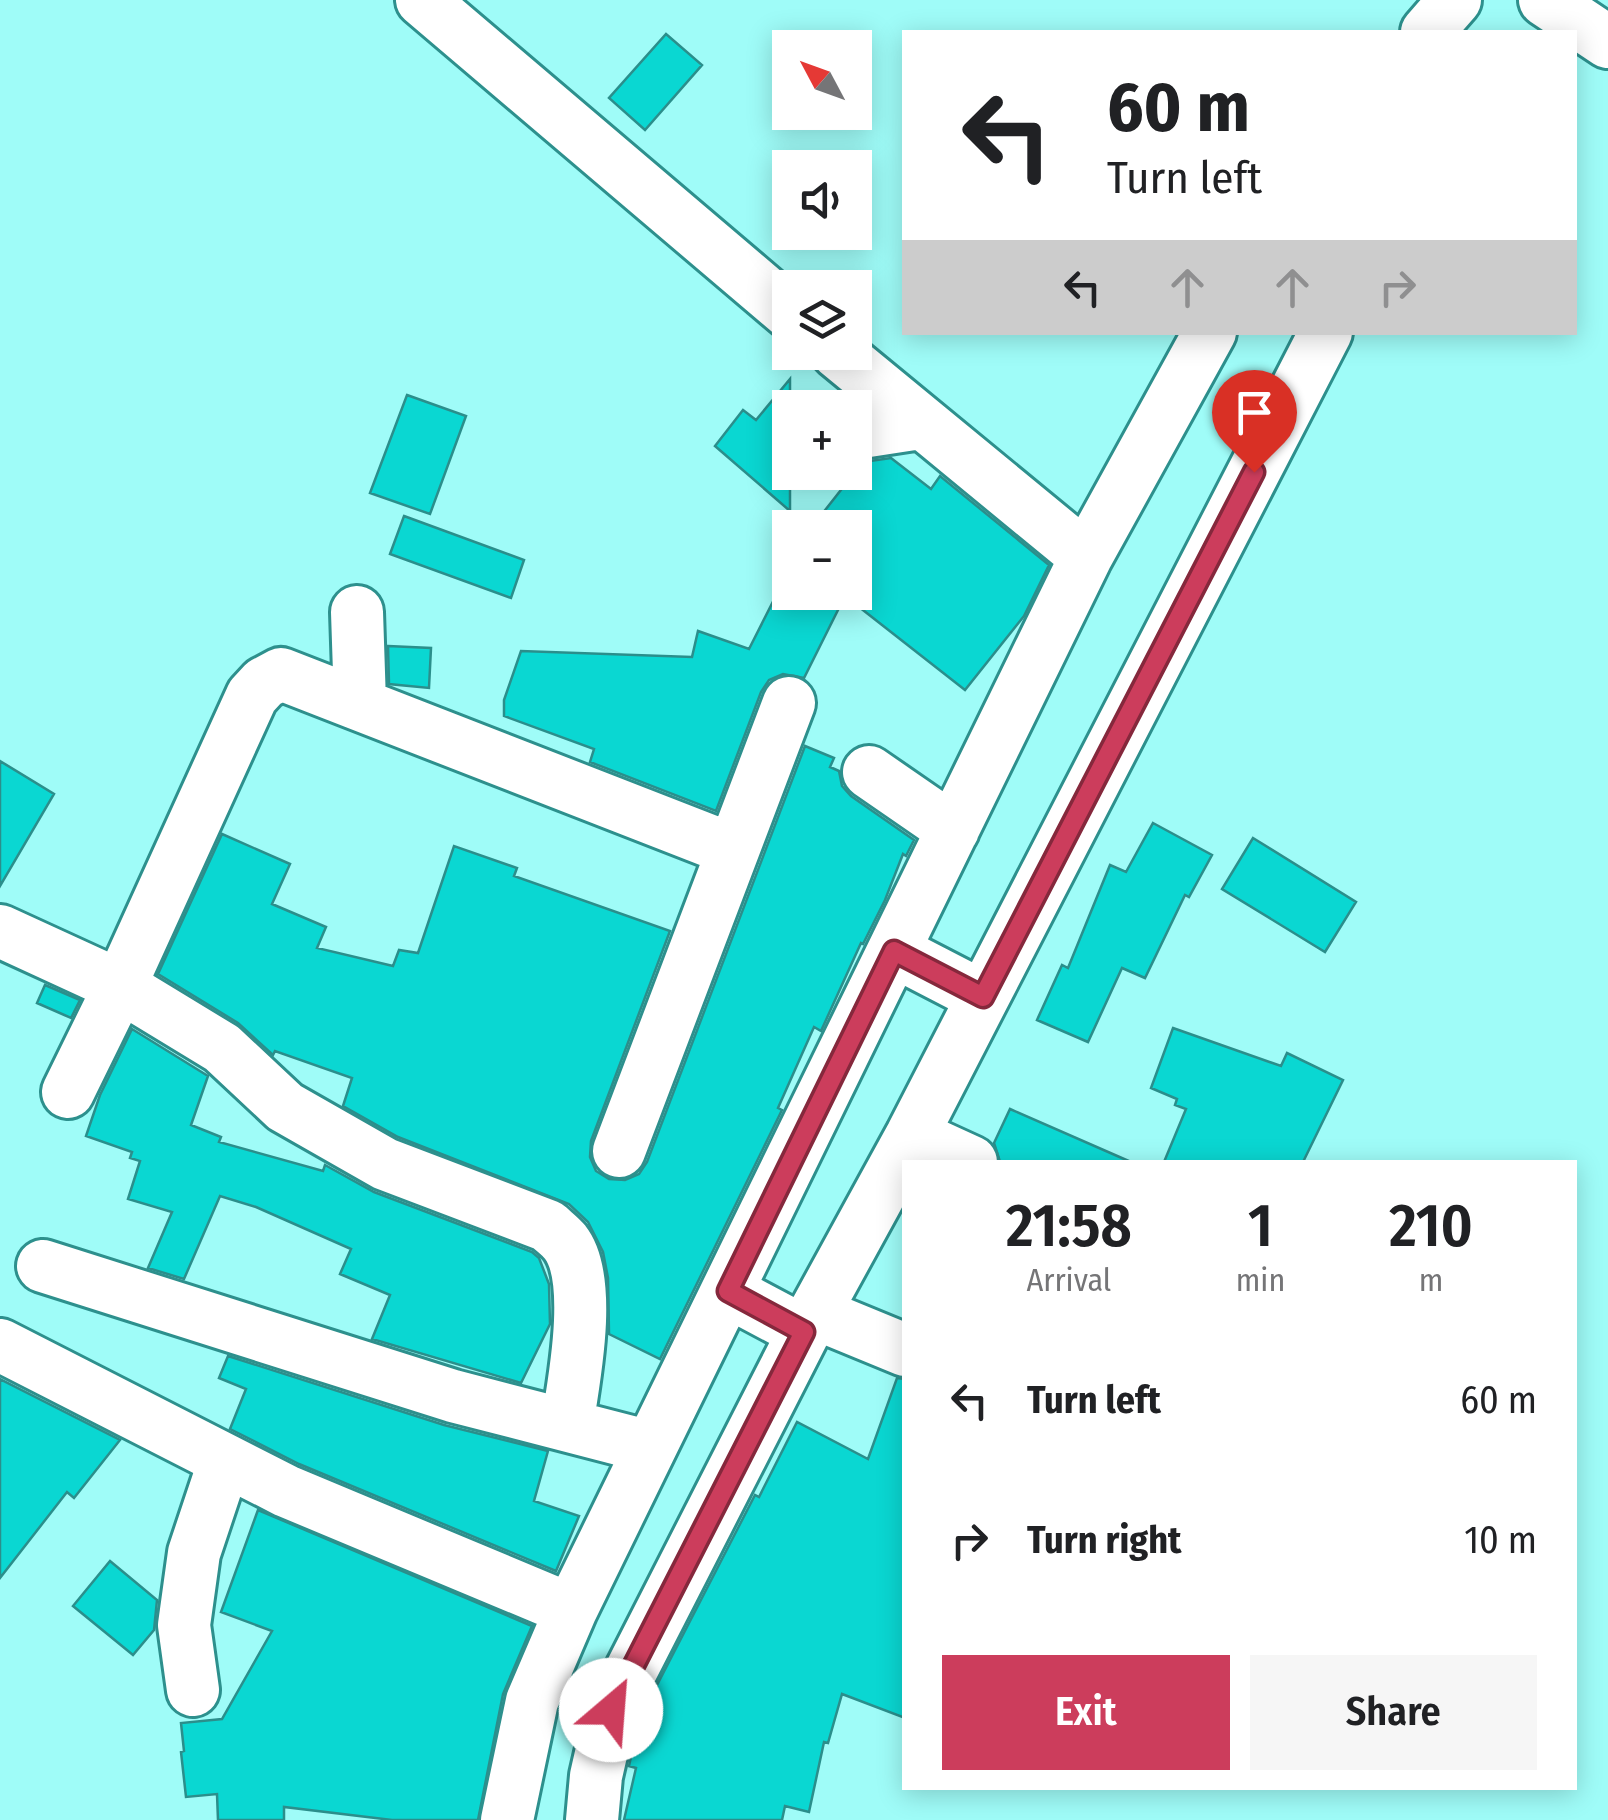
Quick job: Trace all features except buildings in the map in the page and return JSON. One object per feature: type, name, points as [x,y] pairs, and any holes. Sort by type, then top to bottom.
[{"type":"street","points":[[422,0],[772,298]]},
{"type":"street","points":[[1429,30],[1454,0]]},
{"type":"street","points":[[507,1820],[532,1702],[571,1610],[650,1447],[780,1314],[912,1135],[944,977],[953,830],[1086,557],[1208,335]]},
{"type":"street","points":[[592,1820],[596,1776],[611,1710],[780,1314],[944,977],[1324,335]]},
{"type":"street","points":[[858,370],[1086,557]]},
{"type":"street","points":[[872,431],[920,424]]},
{"type":"street","points":[[357,612],[360,703]]},
{"type":"street","points":[[68,1092],[252,696],[264,683],[281,674],[734,850]]},
{"type":"street","points":[[619,1151],[789,703]]},
{"type":"street","points":[[869,772],[953,830]]},
{"type":"street","points":[[0,931],[120,986],[222,1048],[284,1107],[385,1164],[548,1226],[567,1243],[574,1265],[582,1328],[568,1425]]},
{"type":"street","points":[[912,1135],[967,1160]]},
{"type":"street","points":[[43,1266],[453,1396],[650,1447]]},
{"type":"street","points":[[780,1314],[902,1349]]},
{"type":"street","points":[[0,1345],[286,1490],[571,1610]]},
{"type":"street","points":[[193,1690],[184,1625],[194,1553],[225,1460]]},
{"type":"route","points":[[611,1710],[804,1332],[728,1291],[894,951],[983,997],[1254,472]]}]
